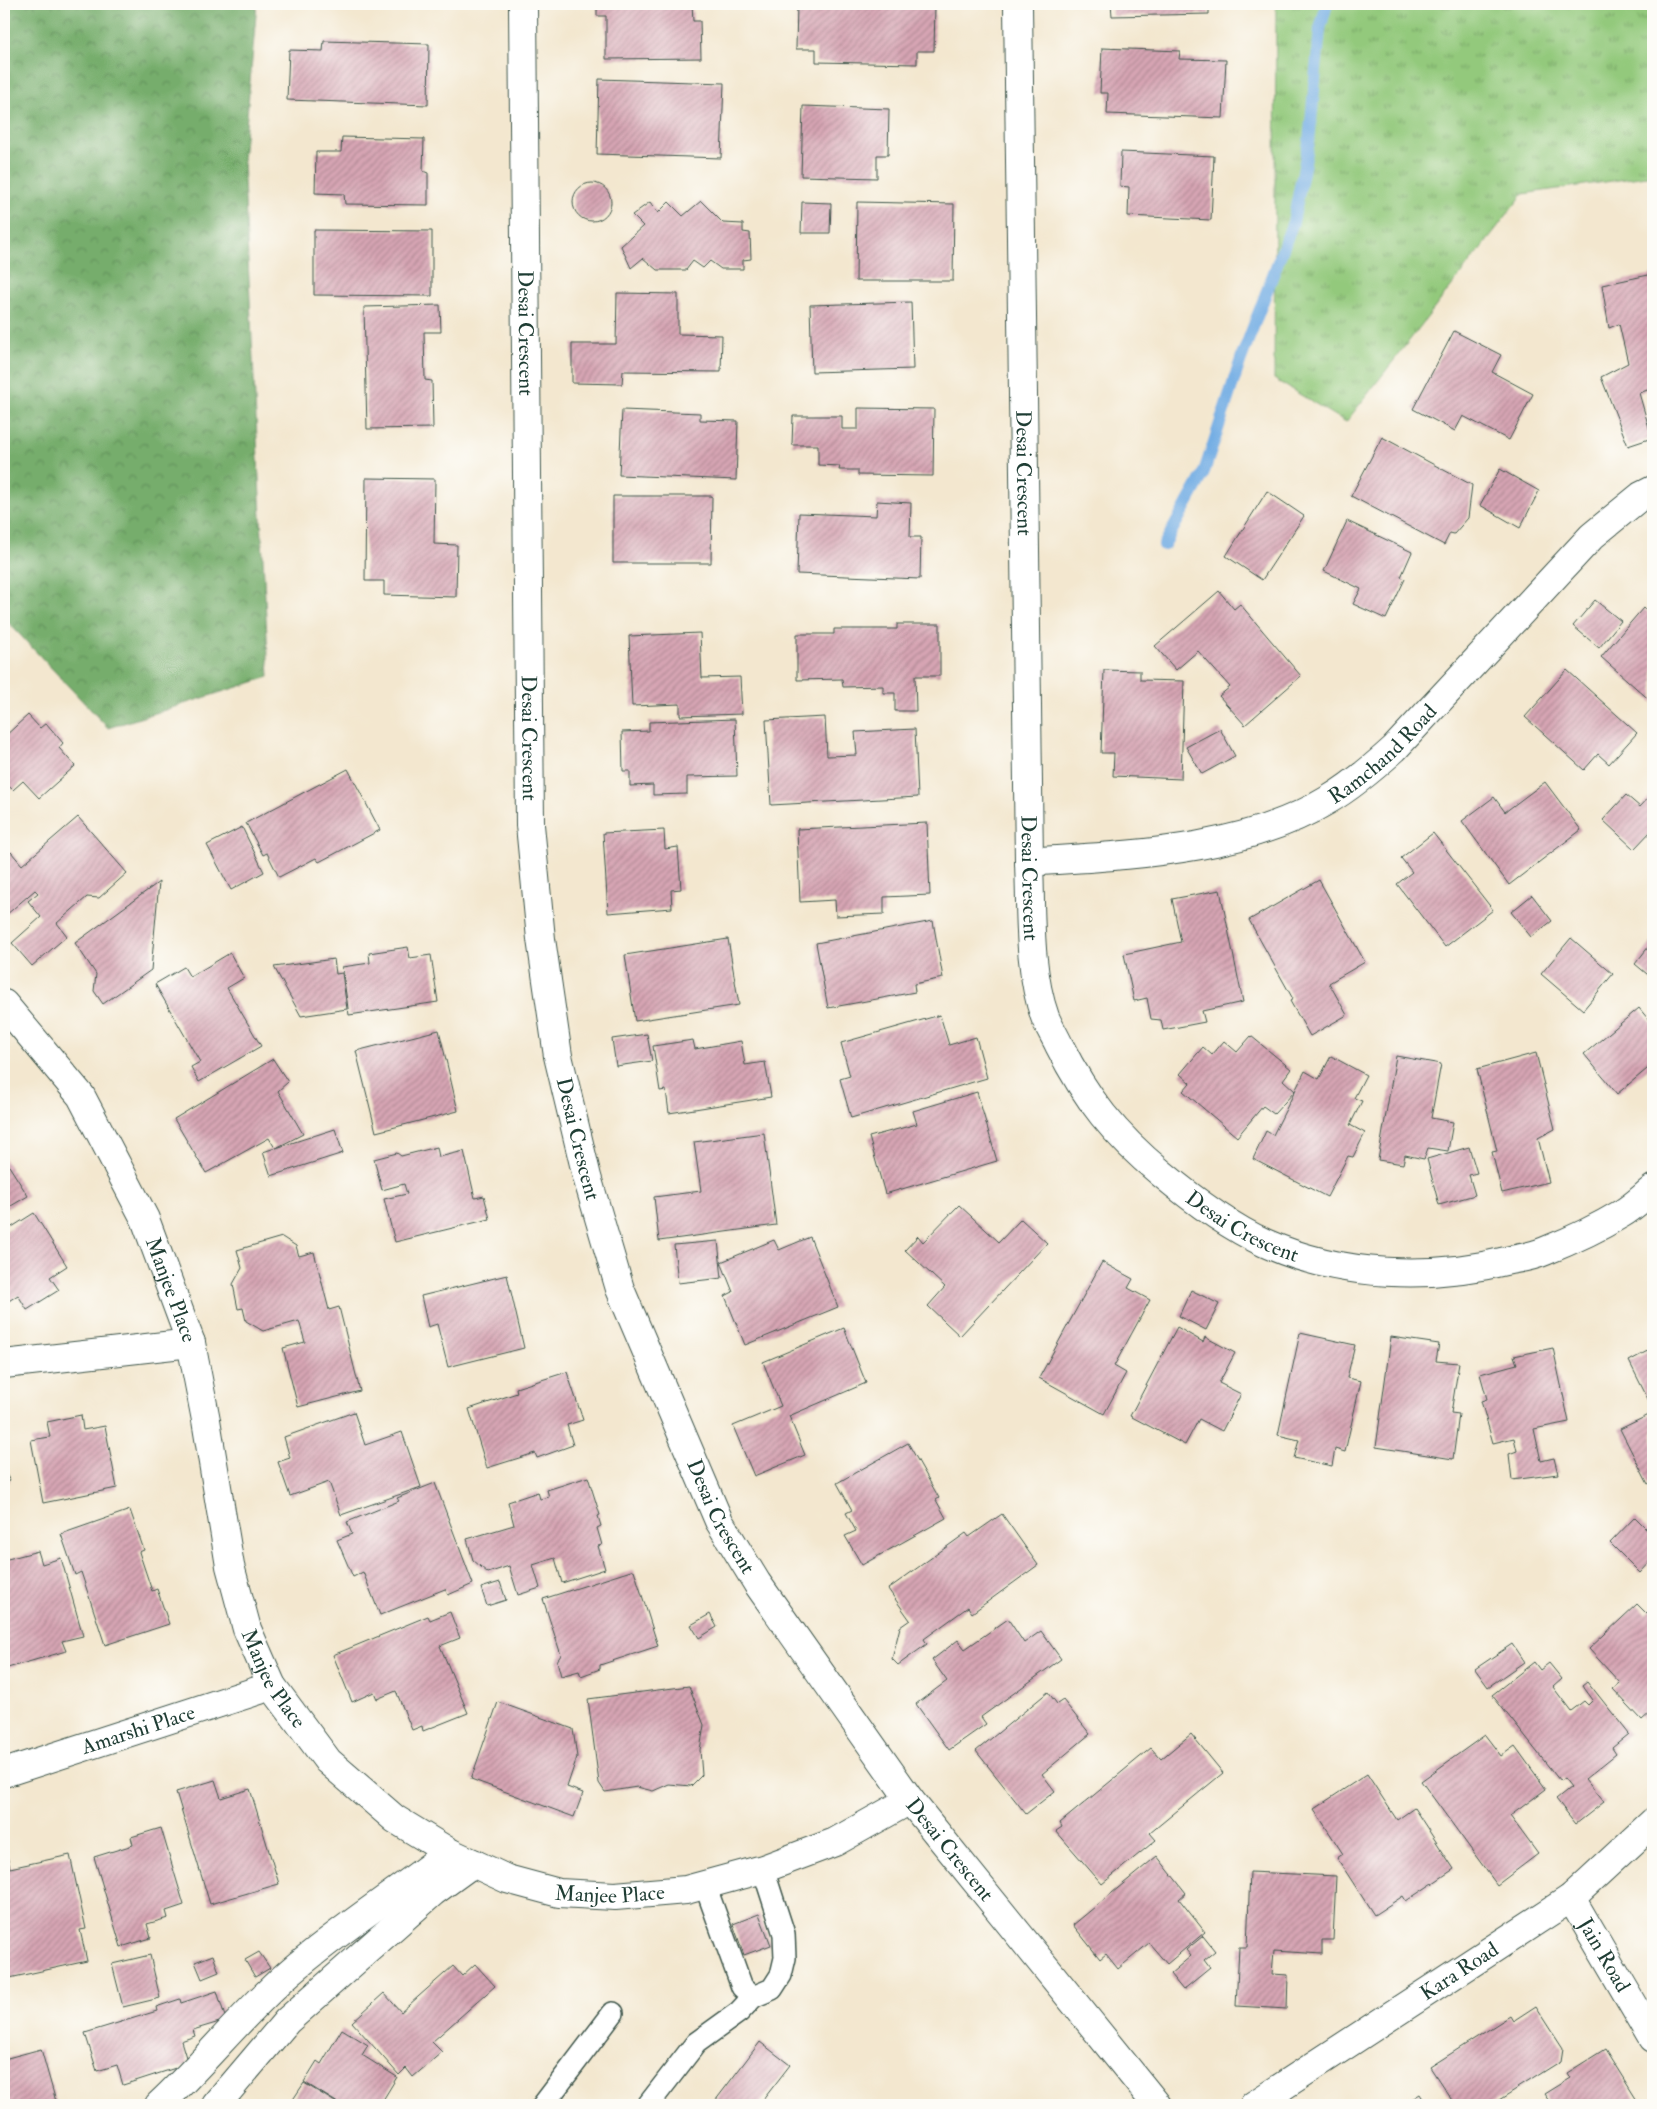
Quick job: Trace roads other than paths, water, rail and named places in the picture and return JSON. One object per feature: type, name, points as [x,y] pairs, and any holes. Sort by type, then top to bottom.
[{"type":"street","name":"Desai Crescent","points":[[523,4],[530,825],[540,940],[558,1056],[587,1177],[620,1289],[719,1521],[757,1583],[910,1800],[1156,2105]]},
{"type":"street","name":"Desai Crescent","points":[[1018,4],[1029,862],[1036,975],[1045,1017],[1070,1068],[1101,1116],[1135,1152],[1214,1213],[1265,1243],[1312,1259],[1360,1269],[1411,1273],[1481,1268],[1544,1252],[1622,1214],[1653,1189]]},
{"type":"street","name":"Ramchand Road","points":[[1029,862],[1138,854],[1206,843],[1268,828],[1327,801],[1360,778],[1394,749],[1592,536],[1641,496],[1653,490]]},
{"type":"street","name":"Manjee Place","points":[[4,1004],[81,1096],[145,1218],[191,1343],[206,1420],[230,1566],[247,1629],[272,1686],[328,1761],[396,1819],[461,1858],[507,1879],[559,1893],[615,1896],[686,1890],[763,1870],[836,1842],[910,1800]]},
{"type":"street","points":[[4,1364],[191,1343]]},
{"type":"street","name":"Amarshi Place","points":[[4,1772],[272,1686]]},
{"type":"street","name":"Kara Road","points":[[1254,2105],[1571,1898],[1653,1822]]},
{"type":"street","points":[[159,2105],[189,2078],[247,2011],[339,1931],[415,1879],[461,1858]]},
{"type":"street","points":[[216,2105],[287,2021],[433,1892],[461,1858]]},
{"type":"street","name":"Jain Road","points":[[1571,1898],[1653,2038]]},
{"type":"lane","points":[[648,2105],[696,2043],[739,2012],[753,1997],[772,1989],[782,1975],[785,1958],[784,1934],[763,1870]]},
{"type":"lane","points":[[705,1885],[742,1988],[753,1997]]},
{"type":"lane","points":[[543,2105],[613,2013]]},
{"type":"waterway","points":[[1164,545],[1203,475],[1241,359],[1293,222],[1309,142],[1320,29],[1327,4]]}]
